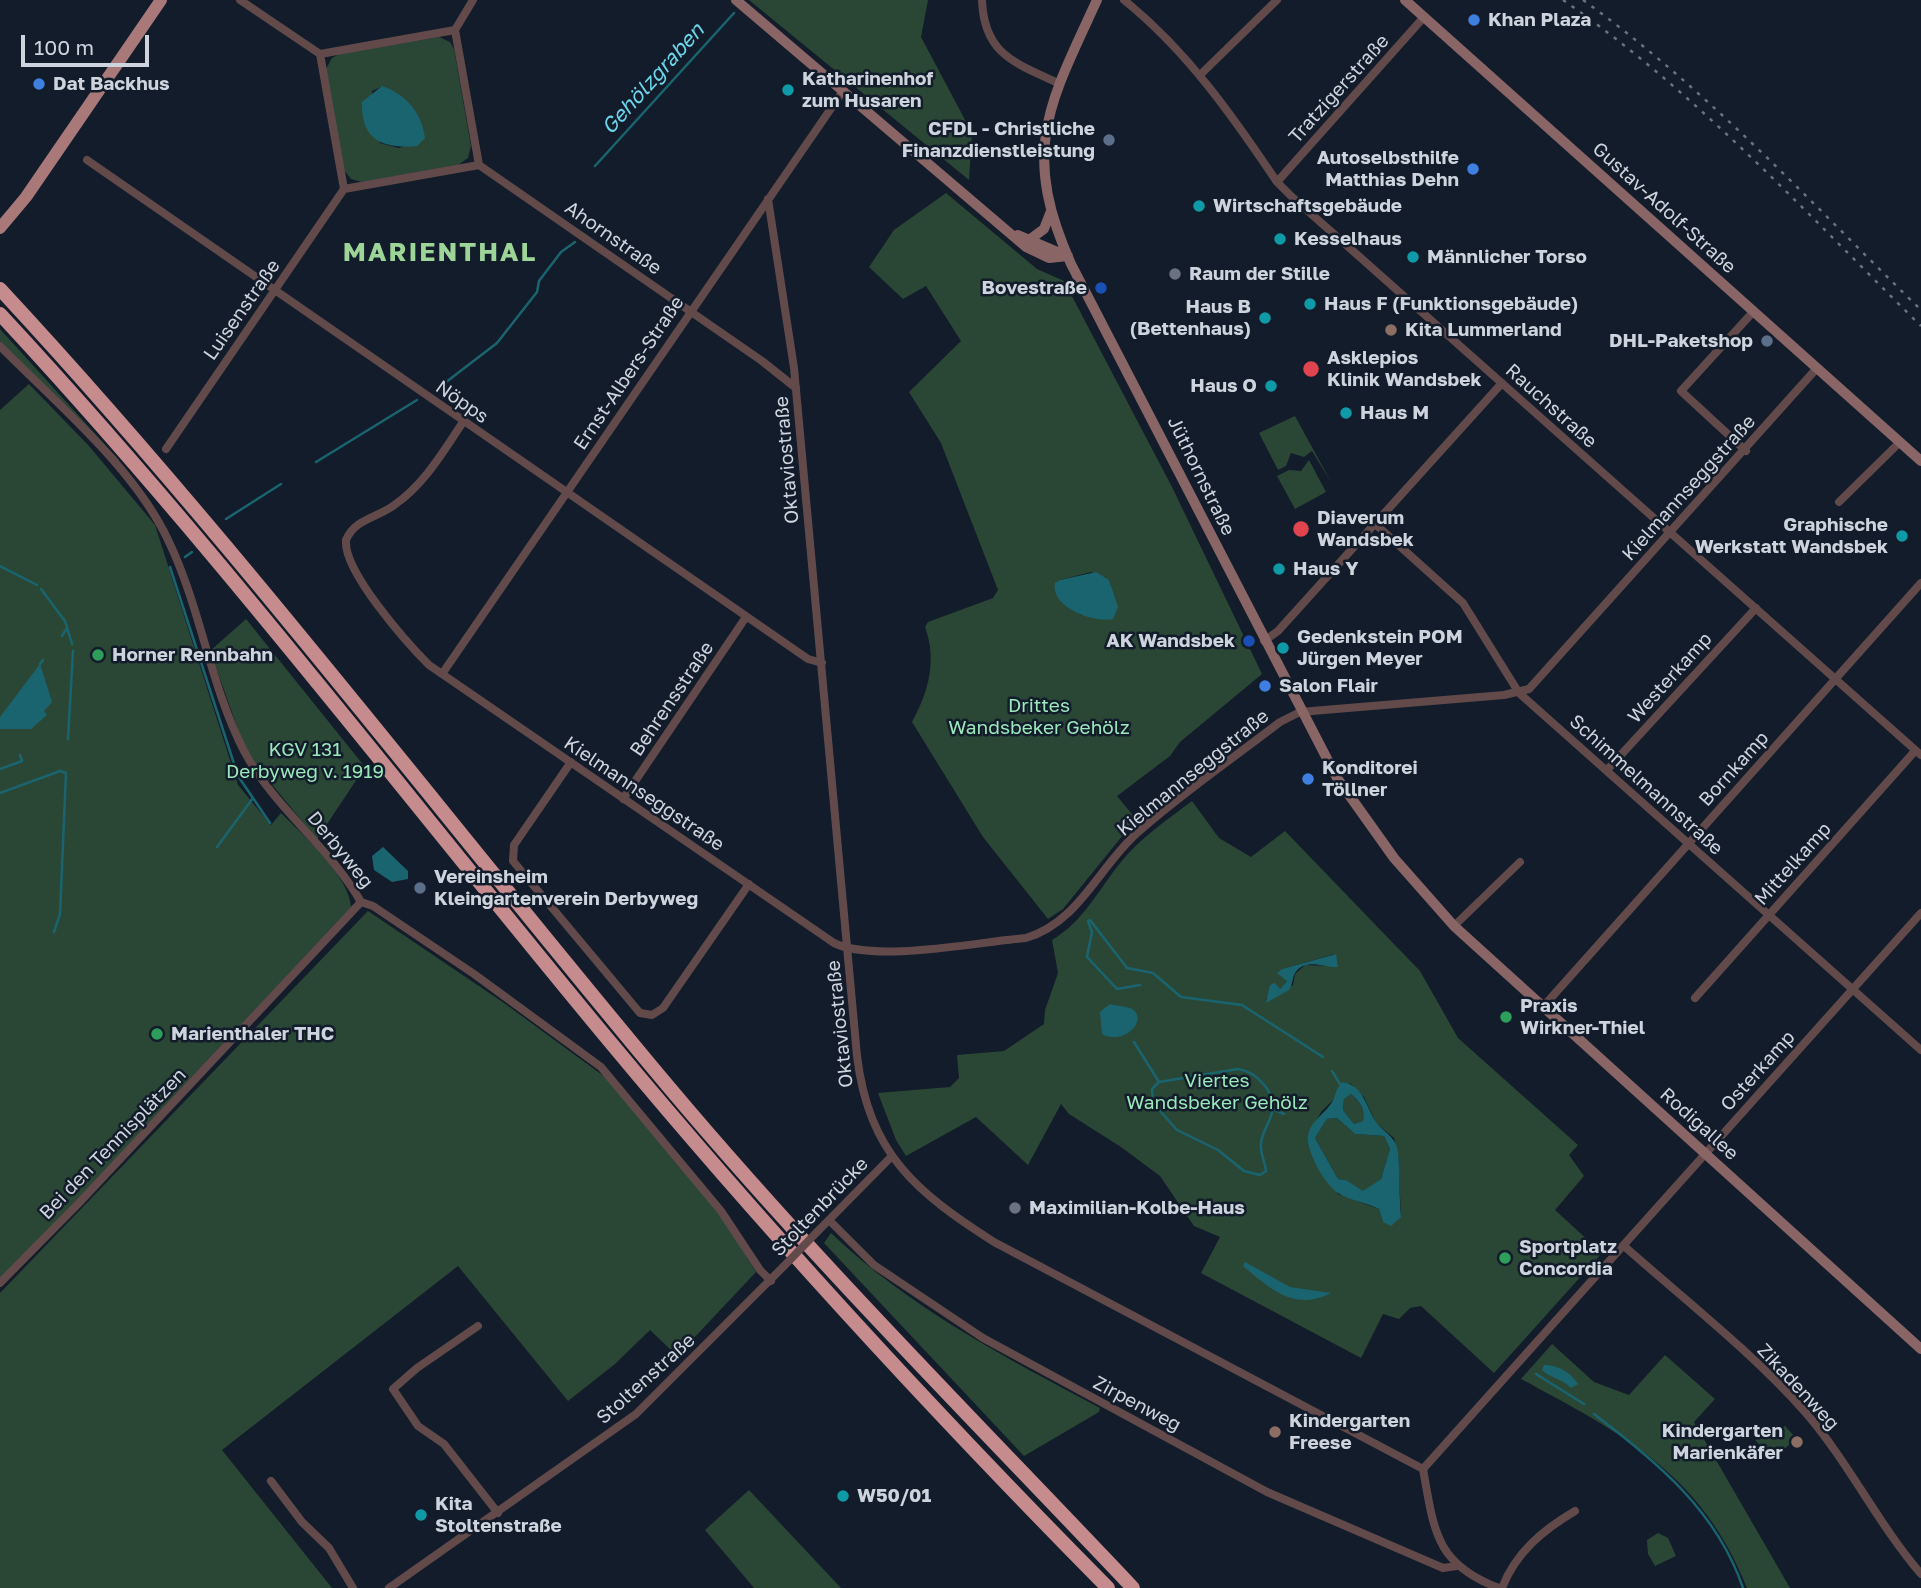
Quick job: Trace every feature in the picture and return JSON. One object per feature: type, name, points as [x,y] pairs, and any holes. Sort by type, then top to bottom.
[{"type":"highway","points":[[0,289],[93,389],[211,526],[507,890],[747,1178],[867,1311],[1133,1588]]},
{"type":"highway","points":[[0,314],[155,488],[611,1044],[779,1241],[956,1432],[1108,1588]]},
{"type":"main road","points":[[0,229],[26,197],[161,0]]},
{"type":"main road","points":[[736,0],[1026,247],[1042,256],[1068,256]]},
{"type":"main road","points":[[1068,256],[1051,211],[1044,146],[1048,115],[1058,83],[1097,0]]},
{"type":"main road","name":"Gustav-Adolf-Straße","points":[[1405,0],[1921,461]]},
{"type":"main road","points":[[1029,240],[1044,229],[1051,211]]},
{"type":"main road","points":[[1006,229],[1068,256]]},
{"type":"main road","name":"Jüthornstraße","points":[[1068,256],[1300,712]]},
{"type":"main road","name":"Rodigallee","points":[[1300,712],[1337,778],[1368,824],[1415,884],[1454,926],[1921,1349]]},
{"type":"street","points":[[240,0],[320,54],[455,30]]},
{"type":"street","points":[[320,54],[344,189],[479,165],[455,30],[473,0]]},
{"type":"street","points":[[982,0],[982,15],[1004,57],[1058,83]]},
{"type":"street","name":"Rauchstraße","points":[[1124,0],[1167,37],[1201,74],[1277,181],[1918,753]]},
{"type":"street","points":[[1201,74],[1277,0]]},
{"type":"street","name":"Tratzigerstraße","points":[[1277,181],[1424,17]]},
{"type":"street","name":"Ernst-Albers-Straße","points":[[442,674],[843,91]]},
{"type":"street","name":"Nöpps","points":[[87,160],[566,494],[808,659],[822,663]]},
{"type":"street","name":"Ahornstraße","points":[[479,165],[796,388]]},
{"type":"street","name":"Luisenstraße","points":[[166,449],[344,189]]},
{"type":"street","name":"Oktaviostraße","points":[[768,199],[796,388],[863,1093],[874,1126],[892,1157],[933,1202],[994,1242],[1423,1469]]},
{"type":"street","points":[[1745,451],[1681,391],[1753,312]]},
{"type":"street","name":"Derbyweg","points":[[0,346],[127,478],[161,526],[179,565],[237,737],[253,765],[342,872],[360,902],[373,906],[474,974],[601,1067],[721,1211],[760,1270],[771,1281]]},
{"type":"street","name":"Kielmannseggstraße","points":[[463,422],[424,478],[391,507],[354,526],[345,547],[356,570],[405,640],[442,674],[834,943],[848,949],[875,952],[1027,938],[1047,931],[1066,918],[1135,835],[1280,722],[1300,712],[1518,693],[1530,689],[1817,368]]},
{"type":"street","points":[[1264,641],[1278,631],[1502,383]]},
{"type":"street","points":[[1839,502],[1900,442]]},
{"type":"street","name":"Schimmelmannstraße","points":[[1374,523],[1463,603],[1518,693],[1921,1050]]},
{"type":"street","name":"Bornkamp","points":[[1542,1008],[1921,583]]},
{"type":"street","name":"Westerkamp","points":[[1607,770],[1756,608]]},
{"type":"street","name":"Behrensstraße","points":[[623,799],[746,617]]},
{"type":"street","name":"Mittelkamp","points":[[1695,998],[1918,753]]},
{"type":"street","points":[[571,762],[514,845],[513,861],[640,1013],[652,1015],[663,1009],[749,884]]},
{"type":"street","points":[[1454,926],[1520,862]]},
{"type":"street","name":"Bei den Tennisplätzen","points":[[0,1283],[78,1205],[360,902]]},
{"type":"street","name":"Osterkamp","points":[[1423,1469],[1921,913]]},
{"type":"street","name":"Stoltenbrücke","points":[[771,1281],[892,1157]]},
{"type":"street","name":"Zirpenweg","points":[[829,1220],[874,1265],[894,1280],[954,1320],[1031,1365],[1297,1507],[1443,1568],[1457,1566]]},
{"type":"street","name":"Zikadenweg","points":[[1624,1246],[1803,1410],[1840,1458],[1892,1539],[1921,1574]]},
{"type":"street","name":"Stoltenstraße","points":[[389,1588],[636,1414],[771,1281]]},
{"type":"street","points":[[478,1326],[417,1368],[393,1389],[418,1426],[444,1444],[498,1513]]},
{"type":"street","points":[[1423,1469],[1437,1533],[1457,1566],[1469,1576],[1500,1588],[1509,1570],[1526,1549],[1552,1525],[1576,1511]]},
{"type":"street","points":[[271,1481],[302,1522],[329,1548],[354,1588]]},
{"type":"green space","points":[[749,0],[928,0],[921,37],[972,133],[969,180]]},
{"type":"green space","points":[[439,37],[450,42],[454,49],[471,146],[468,158],[458,165],[362,182],[351,179],[343,169],[326,69],[332,58],[339,54]],"holes":[[[381,87],[389,90],[415,115],[424,138],[399,148],[380,143],[372,91]]]},
{"type":"green space","name":"Drittes Wandsbeker Gehölz","points":[[946,193],[1037,269],[1064,281],[1172,487],[1262,674],[1180,742],[1170,756],[1117,796],[1136,819],[1063,909],[1048,919],[983,837],[912,722],[927,687],[931,663],[925,627],[928,622],[993,598],[998,590],[941,443],[909,392],[961,341],[926,286],[903,299],[869,267],[894,230]],"holes":[[[1091,572],[1109,580],[1112,591],[1081,615],[1072,608],[1060,580]]]},
{"type":"green space","points":[[0,329],[119,460],[117,463],[0,341]]},
{"type":"green space","name":"Horner Rennbahn","points":[[29,384],[89,446],[155,525],[238,785],[271,825],[281,813],[312,844],[343,883],[351,907],[0,1282],[0,410]]},
{"type":"green space","points":[[1295,416],[1331,482],[1312,451],[1304,457],[1291,453],[1286,466],[1278,470],[1259,433]]},
{"type":"green space","points":[[1309,460],[1326,492],[1295,509],[1277,476],[1289,470],[1301,471]]},
{"type":"green space","name":"KGV 131 Derbyweg v. 1919","points":[[246,619],[365,767],[317,839],[255,764],[243,743],[210,651]]},
{"type":"green space","name":"Viertes Wandsbeker Gehölz","points":[[1192,801],[1219,838],[1251,857],[1285,831],[1420,971],[1458,1038],[1578,1145],[1569,1155],[1584,1176],[1555,1210],[1602,1253],[1494,1373],[1421,1306],[1410,1308],[1399,1319],[1383,1314],[1361,1358],[1201,1273],[1220,1237],[1194,1226],[1160,1176],[1069,1114],[1061,1104],[1028,1165],[976,1117],[906,1156],[896,1140],[878,1093],[950,1087],[959,1078],[957,1055],[1004,1051],[1044,1024],[1045,1010],[1058,973],[1052,940],[1082,914],[1137,845]],"holes":[[[1335,954],[1338,966],[1305,965],[1295,974],[1293,985],[1265,1000],[1270,995],[1270,985],[1280,989],[1287,981],[1282,969]],[[1350,1083],[1364,1097],[1376,1123],[1394,1138],[1398,1153],[1401,1217],[1383,1222],[1379,1209],[1338,1194],[1308,1136],[1321,1112]]]},
{"type":"green space","points":[[368,911],[504,1003],[605,1077],[720,1214],[756,1272],[677,1356],[650,1330],[615,1364],[568,1401],[458,1266],[222,1450],[332,1588],[0,1588],[0,1293]]},
{"type":"green space","points":[[1351,1094],[1363,1113],[1363,1121],[1354,1124],[1343,1110],[1344,1099]]},
{"type":"green space","points":[[1337,1118],[1355,1134],[1384,1136],[1390,1149],[1381,1179],[1363,1192],[1346,1180],[1338,1179],[1315,1138],[1327,1119]]},
{"type":"green space","points":[[831,1233],[893,1285],[926,1308],[993,1350],[1100,1408],[1099,1412],[1024,1456],[824,1243]]},
{"type":"green space","points":[[1552,1344],[1594,1382],[1629,1395],[1665,1355],[1715,1399],[1694,1422],[1790,1588],[1747,1588],[1729,1549],[1707,1515],[1683,1486],[1625,1439],[1521,1379]]},
{"type":"green space","points":[[1785,1426],[1796,1438],[1774,1459],[1755,1440]]},
{"type":"green space","points":[[749,1490],[841,1588],[754,1588],[705,1530]]},
{"type":"green space","points":[[1658,1533],[1668,1538],[1676,1556],[1655,1566],[1648,1554],[1647,1540]]},
{"type":"water","points":[[382,86],[405,99],[416,113],[425,138],[417,146],[384,143],[376,139],[365,125],[362,102]]},
{"type":"water","points":[[1096,572],[1109,580],[1118,607],[1113,619],[1105,620],[1075,612],[1059,599],[1055,592],[1055,583],[1060,580]]},
{"type":"water","points":[[40,664],[52,702],[44,711],[47,715],[31,729],[0,729],[0,717]]},
{"type":"water","points":[[383,847],[408,871],[408,879],[392,882],[374,870],[372,856]]},
{"type":"water","points":[[1336,954],[1338,967],[1304,965],[1295,973],[1289,990],[1266,1003],[1270,985],[1275,983],[1280,989],[1287,981],[1277,973],[1282,969]]},
{"type":"water","points":[[1110,1004],[1132,1009],[1138,1019],[1132,1030],[1118,1037],[1102,1034],[1100,1012]]},
{"type":"water","points":[[1343,1082],[1350,1084],[1360,1092],[1376,1122],[1397,1147],[1401,1217],[1391,1226],[1383,1222],[1379,1209],[1348,1198],[1333,1189],[1317,1167],[1310,1150],[1309,1131],[1332,1102]],"holes":[[[1351,1094],[1363,1112],[1363,1121],[1354,1124],[1343,1110],[1344,1099]],[[1337,1118],[1355,1134],[1384,1136],[1390,1149],[1381,1179],[1363,1191],[1346,1180],[1338,1179],[1315,1138],[1327,1119]]]},
{"type":"water","points":[[1245,1262],[1290,1287],[1331,1293],[1306,1300],[1294,1299],[1263,1283],[1243,1266]]},
{"type":"water","points":[[1544,1365],[1563,1370],[1578,1384],[1571,1388],[1542,1370]]},
{"type":"waterway","name":"Gehölzgraben","points":[[595,166],[734,13]]},
{"type":"waterway","name":"Gehölzgraben","points":[[437,389],[497,343],[537,292],[539,281],[561,252],[575,242]]},
{"type":"waterway","name":"Gehölzgraben","points":[[316,462],[417,400]]},
{"type":"waterway","name":"Gehölzgraben","points":[[226,519],[281,484]]},
{"type":"waterway","name":"Gehölzgraben","points":[[185,557],[192,552]]},
{"type":"waterway","points":[[0,566],[37,585]]},
{"type":"waterway","name":"Gehölzgraben","points":[[170,567],[238,776],[253,798],[217,847]]},
{"type":"waterway","points":[[41,589],[65,621],[72,644]]},
{"type":"waterway","points":[[62,636],[67,628]]},
{"type":"waterway","points":[[68,739],[73,651]]},
{"type":"waterway","points":[[40,664],[43,660]]},
{"type":"waterway","points":[[0,769],[22,761],[20,755]]},
{"type":"waterway","points":[[0,793],[60,771],[66,773],[60,914],[54,932]]},
{"type":"waterway","points":[[253,798],[270,823]]},
{"type":"waterway","points":[[1140,985],[1117,989],[1087,957],[1092,932],[1088,921],[1090,920],[1127,968],[1153,973],[1181,997],[1242,1005],[1323,1057]]},
{"type":"waterway","points":[[1134,1042],[1159,1082]]},
{"type":"waterway","points":[[1238,1069],[1258,1078],[1271,1097],[1272,1112],[1261,1144],[1266,1171],[1260,1175],[1244,1171],[1218,1150],[1177,1130],[1153,1103],[1152,1089],[1159,1082],[1238,1069]]},
{"type":"waterway","points":[[1332,1071],[1340,1084]]},
{"type":"waterway","points":[[1273,1109],[1284,1114]]},
{"type":"waterway","points":[[1536,1374],[1584,1404]]},
{"type":"waterway","points":[[1594,1414],[1662,1469],[1701,1512],[1732,1560],[1743,1588]]},
{"type":"railway","points":[[1563,0],[1612,36],[1704,114],[1792,197],[1921,326]]},
{"type":"railway","points":[[1583,0],[1673,71],[1716,109],[1921,310]]},
{"type":"place","name":"Khan Plaza","points":[[1474,20]]},
{"type":"place","name":"Dat Backhus","points":[[39,84]]},
{"type":"place","name":"Katharinenhof zum Husaren","points":[[788,90]]},
{"type":"place","name":"CFDL - Christliche Finanzdienstleistung","points":[[1109,140]]},
{"type":"place","name":"Autoselbsthilfe Matthias Dehn","points":[[1473,169]]},
{"type":"place","name":"Wirtschaftsgebäude","points":[[1199,206]]},
{"type":"place","name":"Kesselhaus","points":[[1280,239]]},
{"type":"place","name":"Männlicher Torso","points":[[1413,257]]},
{"type":"place","name":"Raum der Stille","points":[[1175,274]]},
{"type":"place","name":"Bovestraße","points":[[1101,288]]},
{"type":"place","name":"Haus F (Funktionsgebäude)","points":[[1310,304]]},
{"type":"place","name":"Haus B (Bettenhaus)","points":[[1265,318]]},
{"type":"place","name":"Kita Lummerland","points":[[1391,330]]},
{"type":"place","name":"DHL-Paketshop","points":[[1767,341]]},
{"type":"place","name":"Asklepios Klinik Wandsbek","points":[[1311,369]]},
{"type":"place","name":"Haus O","points":[[1271,386]]},
{"type":"place","name":"Haus M","points":[[1346,413]]},
{"type":"place","name":"Diaverum Wandsbek","points":[[1301,529]]},
{"type":"place","name":"Graphische Werkstatt Wandsbek","points":[[1902,536]]},
{"type":"place","name":"Haus Y","points":[[1279,569]]},
{"type":"place","name":"AK Wandsbek","points":[[1249,641]]},
{"type":"place","name":"Gedenkstein POM Jürgen Meyer","points":[[1283,648]]},
{"type":"place","name":"Horner Rennbahn","points":[[98,655]]},
{"type":"place","name":"Salon Flair","points":[[1265,686]]},
{"type":"place","name":"Konditorei Töllner","points":[[1308,779]]},
{"type":"place","name":"Vereinsheim Kleingartenverein Derbyweg","points":[[420,888]]},
{"type":"place","name":"Praxis Wirkner-Thiel","points":[[1506,1017]]},
{"type":"place","name":"Marienthaler THC","points":[[157,1034]]},
{"type":"place","name":"Maximilian-Kolbe-Haus","points":[[1015,1208]]},
{"type":"place","name":"Sportplatz Concordia","points":[[1505,1258]]},
{"type":"place","name":"Kindergarten Freese","points":[[1275,1432]]},
{"type":"place","name":"Kindergarten Marienkäfer","points":[[1797,1442]]},
{"type":"place","name":"W50/01","points":[[843,1496]]},
{"type":"place","name":"Kita Stoltenstraße","points":[[421,1515]]},
{"type":"district","name":"MARIENTHAL","points":[[440,253]]}]
